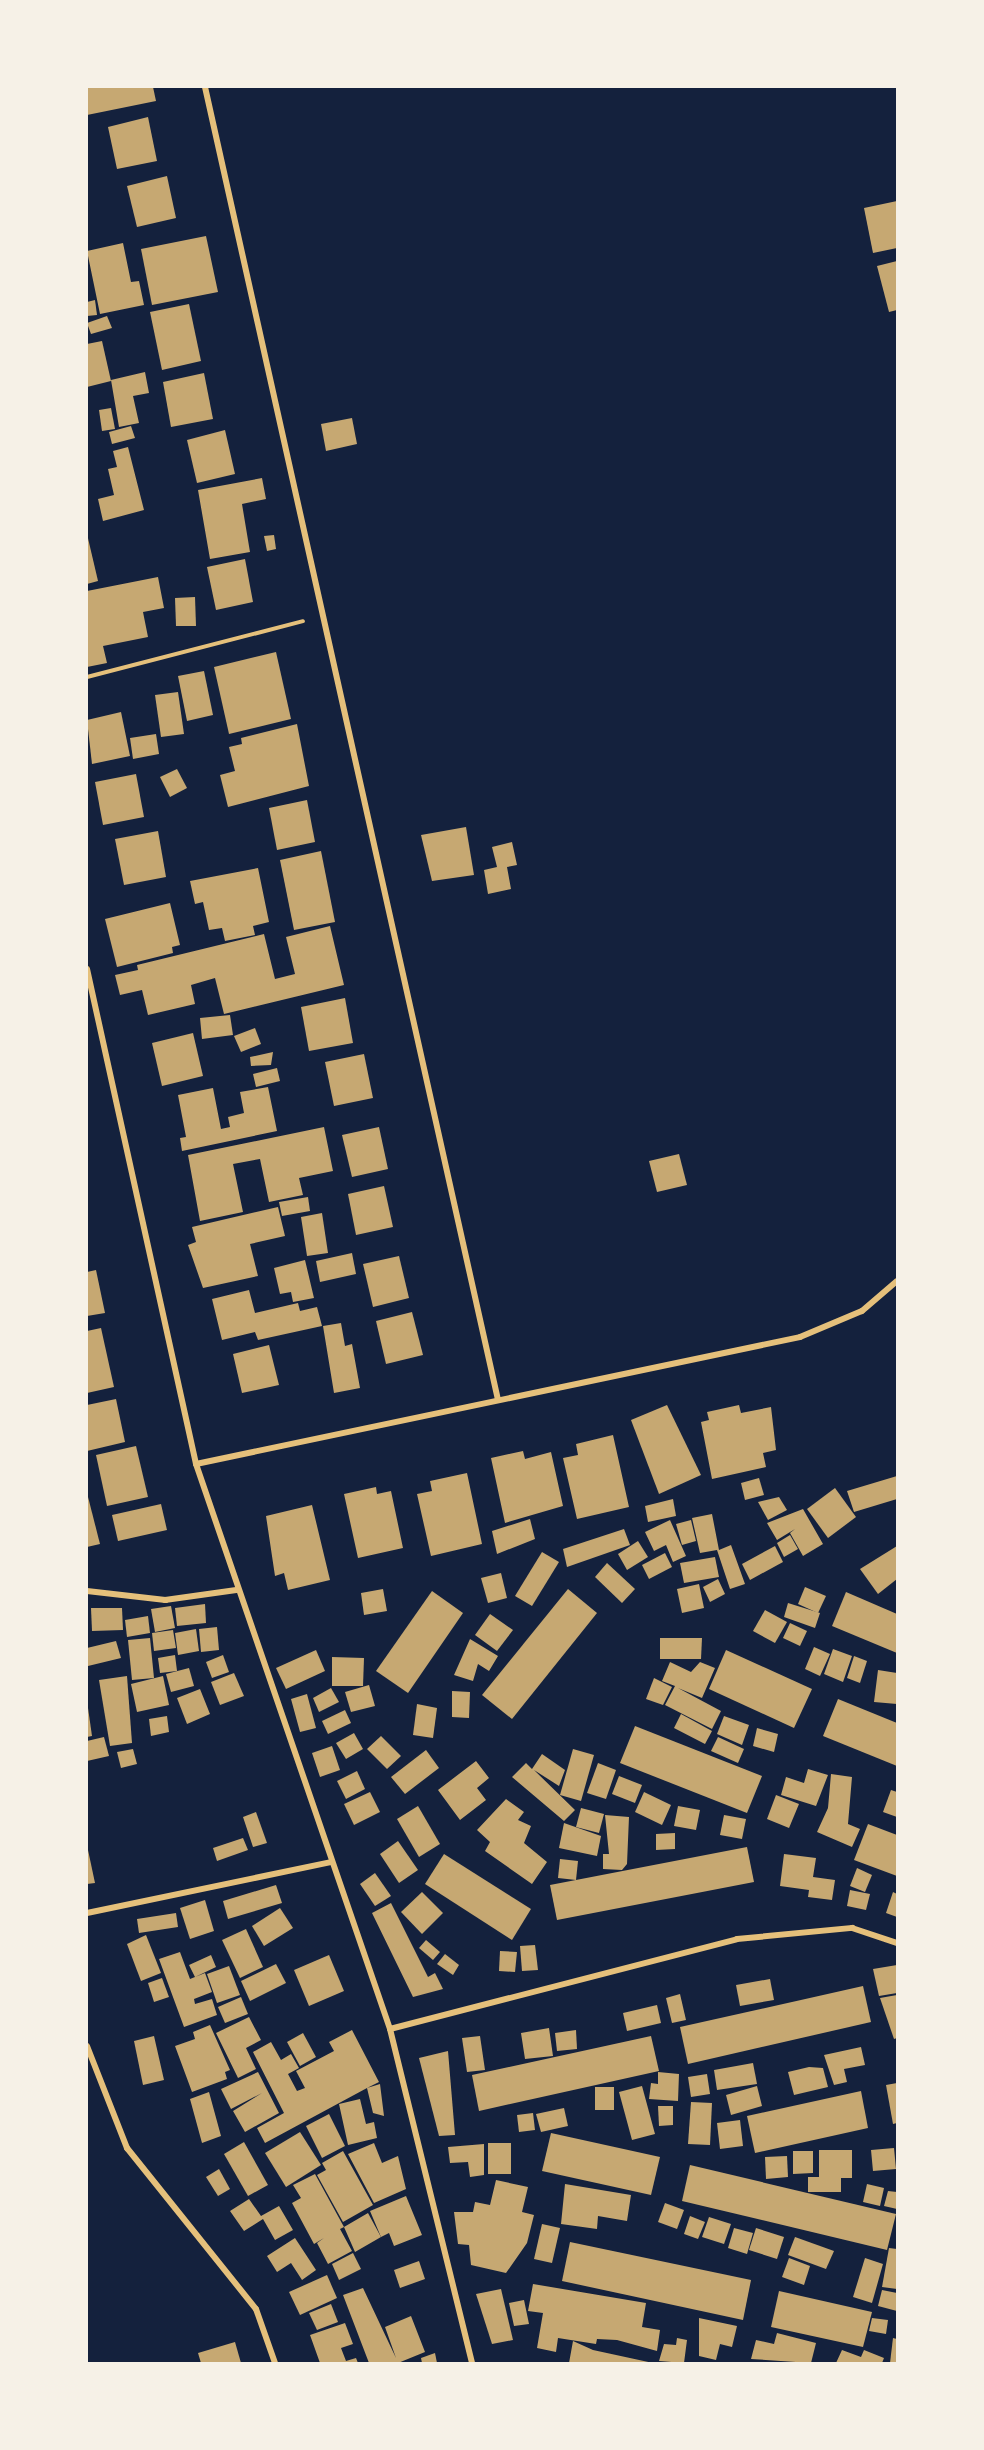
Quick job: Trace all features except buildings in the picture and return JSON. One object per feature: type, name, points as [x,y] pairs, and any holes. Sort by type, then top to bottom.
[{"type":"street","points":[[205,87],[321,616],[498,1401]]},
{"type":"street","points":[[87,969],[196,1464],[236,1590],[390,2029],[472,2363]]},
{"type":"street","points":[[196,1464],[800,1337],[862,1311],[897,1281]]},
{"type":"street","points":[[87,1591],[165,1600],[236,1590]]},
{"type":"street","points":[[87,1913],[331,1862]]},
{"type":"street","points":[[390,2029],[737,1938],[852,1928],[897,1943]]},
{"type":"street","points":[[87,2046],[127,2148],[256,2309],[275,2363]]},
{"type":"path","points":[[87,677],[321,616]]}]
